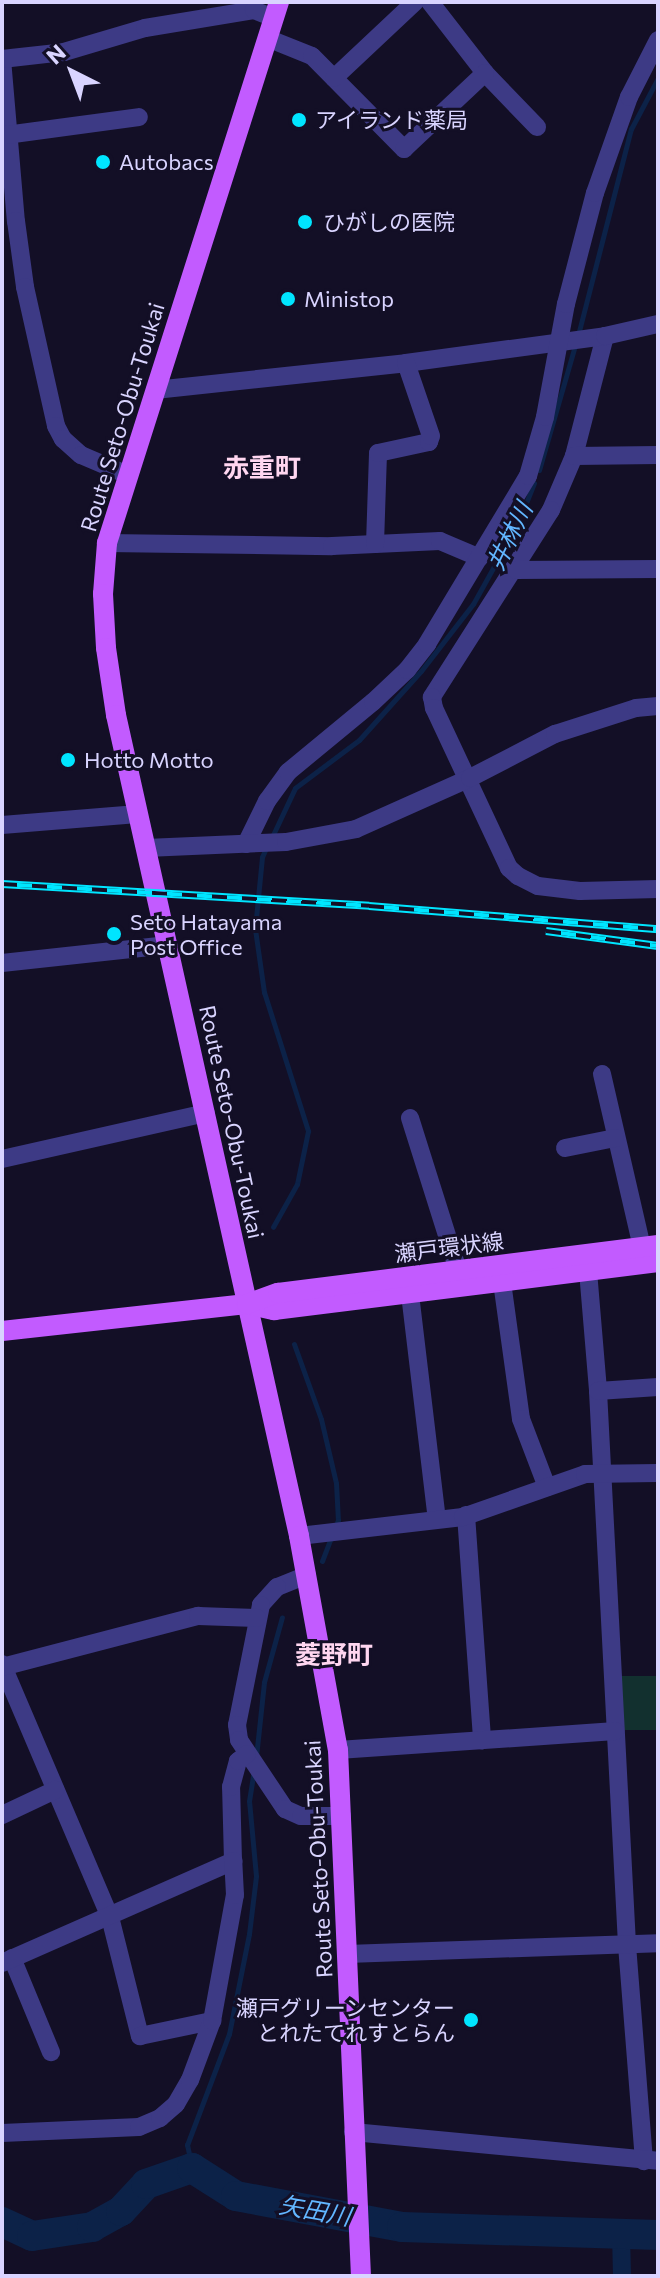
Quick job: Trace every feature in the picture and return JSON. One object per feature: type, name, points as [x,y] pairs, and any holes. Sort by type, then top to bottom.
[{"type":"main road","name":"Route Seto-Obu-Toukai","points":[[273,19],[107,543],[103,594],[106,648],[138,814],[247,1304],[306,1534],[307,1575],[338,1750],[361,2276]]},
{"type":"main road","name":"瀬戸環状線","points":[[2,1331],[247,1304],[278,1293],[650,1246]]},
{"type":"main road","name":"瀬戸環状線","points":[[247,1304],[274,1310],[658,1262]]},
{"type":"street","points":[[334,78],[415,2]]},
{"type":"street","points":[[430,2],[485,73],[537,127]]},
{"type":"street","points":[[128,475],[81,455],[63,439],[56,426],[25,287],[6,135],[2,59],[64,52],[145,28],[254,10],[273,19],[404,149],[485,73]]},
{"type":"street","points":[[246,844],[267,801],[288,772],[407,670],[480,558],[528,476],[545,417],[595,193],[629,97],[658,40]]},
{"type":"street","points":[[6,135],[139,117]]},
{"type":"street","points":[[155,390],[406,363],[605,336],[658,324]]},
{"type":"street","points":[[605,336],[574,456],[551,510],[516,570],[432,697],[434,708],[470,778],[509,868],[518,876],[538,886],[580,891],[658,889]]},
{"type":"street","points":[[375,544],[378,453],[429,442],[431,436],[406,363]]},
{"type":"street","points":[[574,456],[658,455]]},
{"type":"street","points":[[107,543],[375,544],[440,541],[480,558]]},
{"type":"street","points":[[516,570],[658,569]]},
{"type":"street","points":[[146,848],[286,842],[356,829],[584,723],[658,706]]},
{"type":"street","points":[[2,825],[138,814]]},
{"type":"street","points":[[2,963],[168,945]]},
{"type":"street","points":[[602,1074],[615,1138],[650,1246]]},
{"type":"street","points":[[2,1159],[206,1113]]},
{"type":"street","points":[[410,1118],[458,1270]]},
{"type":"street","points":[[565,1148],[615,1138]]},
{"type":"street","points":[[354,2141],[651,2161],[627,1945],[603,1472],[588,1271]]},
{"type":"street","points":[[502,1282],[521,1419],[547,1487]]},
{"type":"street","points":[[410,1294],[437,1519]]},
{"type":"street","points":[[598,1391],[658,1387]]},
{"type":"street","points":[[306,1534],[466,1515],[547,1487],[603,1472],[658,1473]]},
{"type":"street","points":[[466,1515],[482,1740]]},
{"type":"street","points":[[307,1575],[277,1587],[261,1605],[237,1725],[247,1754],[275,1799],[301,1816],[342,1816]]},
{"type":"street","points":[[212,2021],[140,2036],[110,1917],[2,1666],[198,1616],[257,1618]]},
{"type":"street","points":[[338,1750],[615,1731]]},
{"type":"street","points":[[2,2133],[139,2127],[160,2118],[176,2104],[190,2080],[212,2021],[235,1895],[231,1787],[238,1761],[247,1754]]},
{"type":"street","points":[[2,1815],[55,1790]]},
{"type":"street","points":[[51,2052],[7,1961],[233,1861]]},
{"type":"street","points":[[347,1954],[658,1943]]},
{"type":"green space","points":[[619,1676],[658,1676],[658,1730],[619,1730]]},
{"type":"waterway","name":"井林川","points":[[578,335],[631,129],[658,78]]},
{"type":"waterway","name":"井林川","points":[[539,470],[575,345]]},
{"type":"waterway","name":"井林川","points":[[271,839],[295,788],[359,740],[421,671],[473,604],[518,523],[534,483]]},
{"type":"waterway","points":[[266,848],[262,857],[255,929],[264,992],[308,1131],[297,1184],[273,1227]]},
{"type":"waterway","points":[[294,1344],[321,1419],[336,1483],[338,1520],[335,1528]]},
{"type":"waterway","points":[[322,1561],[331,1537]]},
{"type":"waterway","points":[[256,1757],[264,1682],[282,1617]]},
{"type":"waterway","points":[[192,2168],[187,2145],[229,2034],[249,1934],[256,1876],[249,1801],[254,1771]]},
{"type":"waterway","name":"矢田川","points":[[2,2222],[32,2236],[92,2227],[121,2211],[146,2184],[192,2168],[236,2196],[402,2227],[658,2235]]},
{"type":"waterway","points":[[621,2234],[622,2276]]},
{"type":"railway","points":[[2,884],[369,906],[658,929]]},
{"type":"railway","points":[[546,931],[658,946]]},
{"type":"place","name":"アイランド薬局","points":[[299,120]]},
{"type":"place","name":"Autobacs","points":[[103,162]]},
{"type":"place","name":"ひがしの医院","points":[[305,222]]},
{"type":"place","name":"Ministop","points":[[288,299]]},
{"type":"place","name":"Hotto Motto","points":[[68,760]]},
{"type":"place","name":"Seto Hatayama Post Office","points":[[114,934]]},
{"type":"place","name":"瀬戸グリーンセンター とれたてれすとらん","points":[[471,2020]]},
{"type":"district","name":"赤重町","points":[[262,467]]},
{"type":"district","name":"菱野町","points":[[334,1654]]}]
